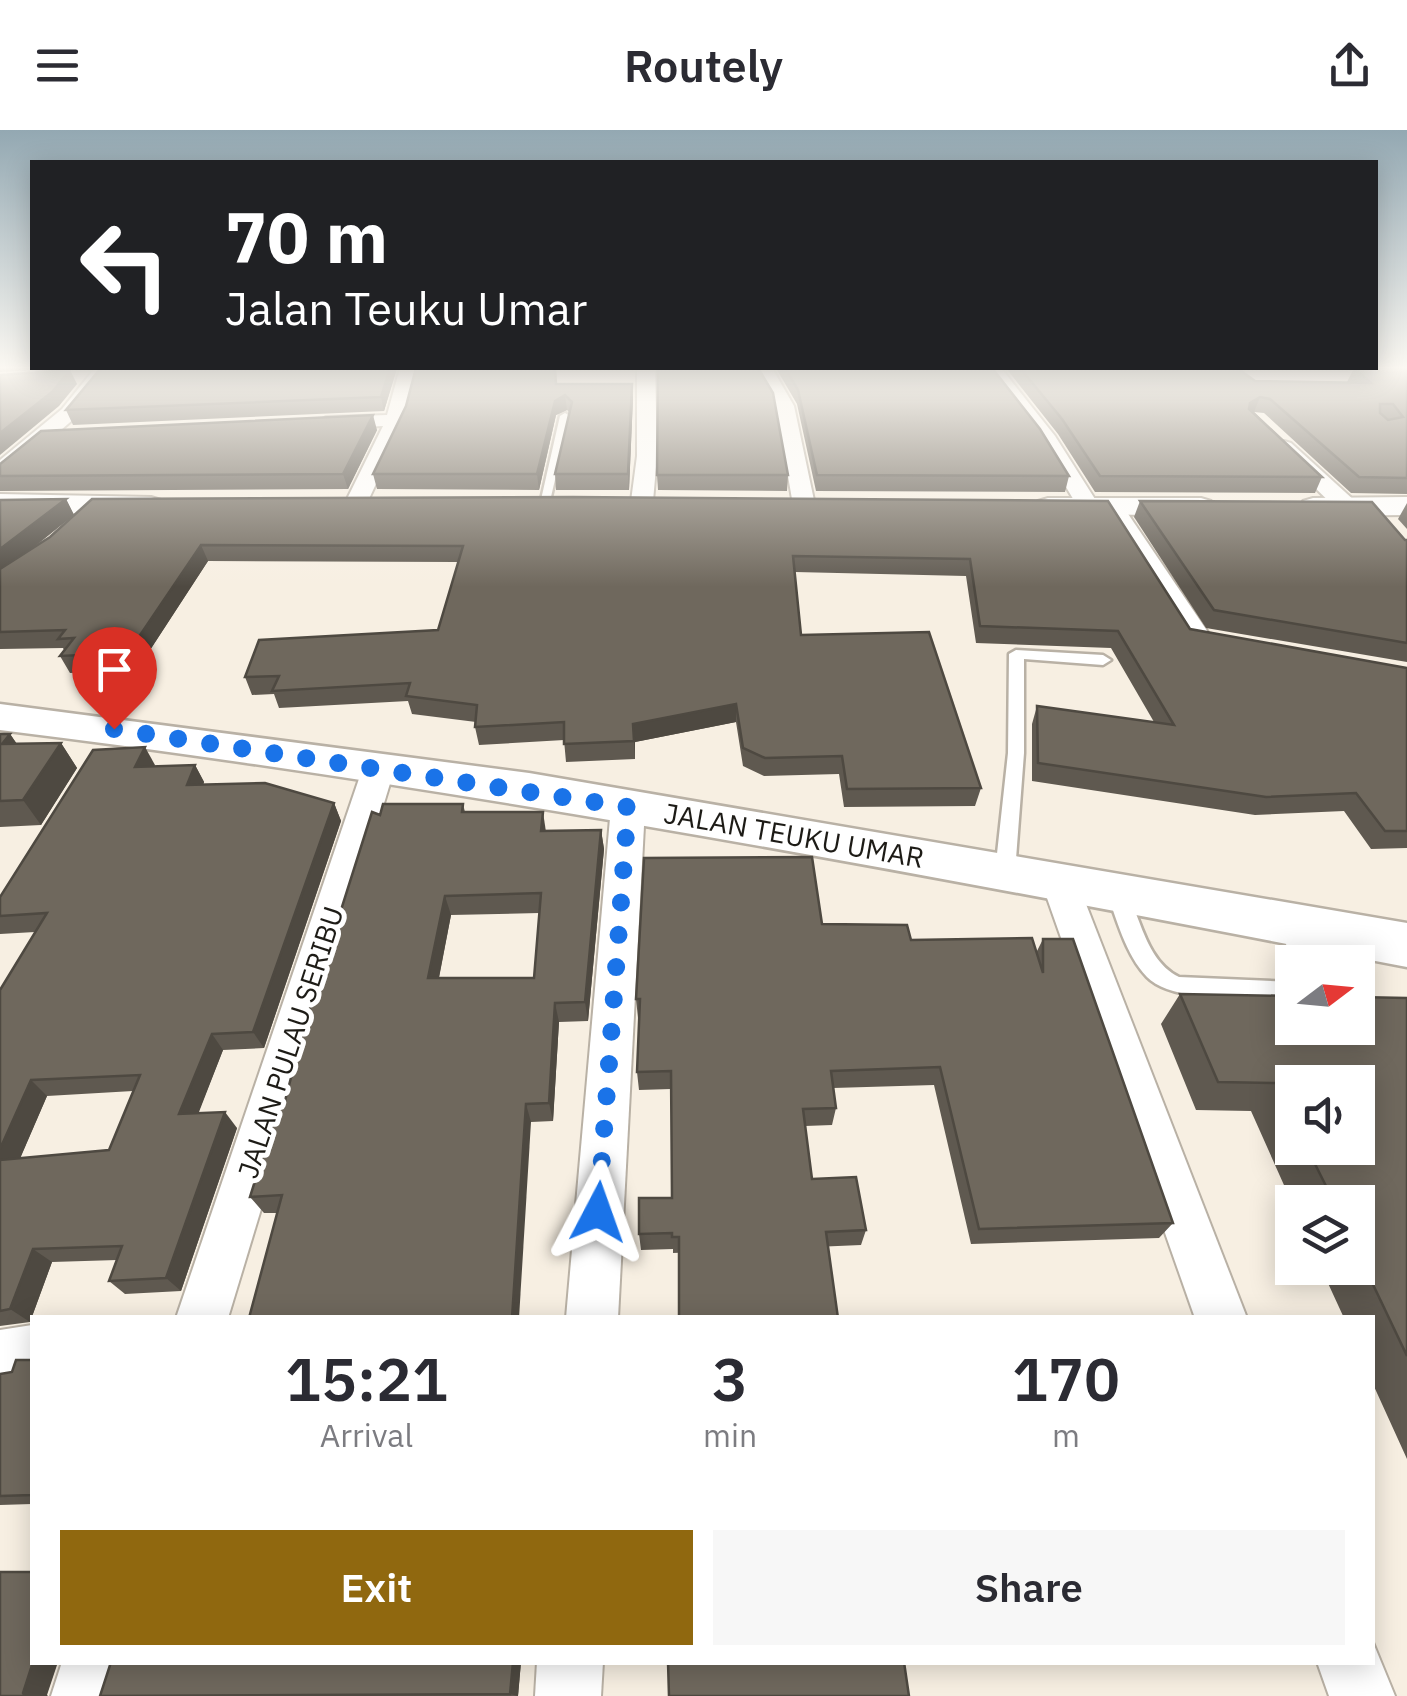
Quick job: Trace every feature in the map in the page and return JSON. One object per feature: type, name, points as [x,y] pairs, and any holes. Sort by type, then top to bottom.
[{"type":"main road","name":"JALAN TEUKU UMAR","points":[[0,717],[108,738],[380,767],[770,828],[1116,891],[1295,943],[1407,945]]},
{"type":"street","points":[[0,472],[38,441]]},
{"type":"street","points":[[356,503],[388,441]]},
{"type":"street","points":[[642,501],[647,441]]},
{"type":"street","points":[[789,441],[794,505],[838,506]]},
{"type":"street","points":[[1049,441],[1194,637],[1224,646]]},
{"type":"street","points":[[1280,441],[1377,511]]},
{"type":"street","points":[[509,501],[574,501]]},
{"type":"street","points":[[608,501],[676,502]]},
{"type":"street","points":[[0,503],[91,512],[174,506]]},
{"type":"street","points":[[324,504],[390,503]]},
{"type":"street","points":[[1023,507],[1226,506]]},
{"type":"street","points":[[1278,507],[1377,511]]},
{"type":"street","name":"JALAN PULAU SERIBU","points":[[203,1315],[380,767]]},
{"type":"street","points":[[592,1315],[628,807]]},
{"type":"street","points":[[1060,881],[1220,1315]]},
{"type":"street","points":[[0,1357],[30,1352]]},
{"type":"street","points":[[84,1696],[94,1665]]},
{"type":"street","points":[[568,1696],[570,1665]]},
{"type":"street","points":[[1350,1665],[1362,1696]]},
{"type":"lane","points":[[544,501],[558,441]]},
{"type":"lane","points":[[1005,872],[1016,753],[1016,654],[1103,660]]},
{"type":"lane","points":[[1116,891],[1150,970],[1161,980],[1178,985],[1275,990]]},
{"type":"building","points":[[28,441],[360,441],[343,474],[0,476],[0,464]]},
{"type":"building","points":[[389,441],[545,441],[537,474],[373,474]]},
{"type":"building","points":[[563,441],[629,441],[628,474],[555,474]]},
{"type":"building","points":[[657,441],[782,441],[788,475],[657,475]]},
{"type":"building","points":[[809,441],[1047,441],[1069,476],[817,475]]},
{"type":"building","points":[[1077,441],[1283,441],[1322,477],[1100,476]]},
{"type":"building","points":[[1318,441],[1407,441],[1407,478],[1359,477]]},
{"type":"building","points":[[66,499],[0,549],[0,500]]},
{"type":"building","points":[[92,499],[1108,501],[1190,629],[1407,668],[1407,831],[1385,831],[1356,793],[1266,797],[1038,763],[1037,706],[1174,725],[1118,631],[980,626],[970,559],[793,556],[801,635],[929,632],[981,788],[847,789],[842,756],[765,758],[743,748],[736,704],[633,724],[634,741],[564,744],[564,722],[475,727],[477,705],[406,696],[410,683],[272,691],[279,676],[245,677],[259,640],[438,630],[463,546],[201,545],[128,653],[60,656],[74,638],[58,639],[65,630],[0,632],[0,569],[50,537]]},
{"type":"building","points":[[1140,501],[1372,502],[1407,540],[1407,643],[1214,610]]},
{"type":"building","points":[[0,734],[10,734],[2,744],[61,743],[23,800],[0,801]]},
{"type":"building","points":[[145,747],[135,767],[195,765],[187,785],[265,783],[334,803],[253,1032],[212,1034],[179,1114],[225,1112],[166,1278],[109,1281],[122,1246],[33,1249],[10,1309],[0,1311],[0,1160],[109,1150],[140,1075],[31,1080],[0,1149],[0,990],[47,913],[0,916],[0,897],[93,750]]},
{"type":"building","points":[[383,804],[463,804],[462,812],[543,812],[541,831],[601,830],[585,1002],[555,1003],[549,1103],[526,1104],[512,1315],[250,1315],[282,1195],[250,1197],[280,1101],[285,1101],[304,1027],[372,812],[380,815]],"holes":[[[541,893],[534,978],[428,978],[445,896]]]},
{"type":"building","points":[[812,857],[822,924],[907,925],[911,940],[1032,938],[1043,973],[1043,939],[1073,939],[1173,1223],[979,1229],[940,1067],[831,1071],[836,1108],[803,1109],[812,1179],[856,1177],[866,1230],[826,1232],[838,1315],[679,1315],[679,1237],[672,1237],[672,1233],[639,1234],[639,1198],[672,1198],[671,1071],[637,1072],[640,999],[636,999],[644,858]]},
{"type":"building","points":[[1180,994],[1275,996],[1275,1045],[1375,1045],[1375,997],[1407,998],[1407,1356],[1373,1285],[1375,1185],[1326,1185],[1316,1165],[1375,1165],[1375,1065],[1275,1065],[1275,1083],[1218,1082]]},
{"type":"building","points":[[16,1360],[30,1360],[30,1495],[0,1496],[0,1374],[12,1372]]},
{"type":"building","points":[[0,1572],[30,1572],[32,1665],[25,1696],[0,1696]]},
{"type":"building","points":[[110,1665],[513,1665],[510,1694],[100,1696]]},
{"type":"building","points":[[668,1665],[904,1665],[909,1696],[669,1696]]},
{"type":"route","points":[[114,729],[628,807],[598,1212]]}]
